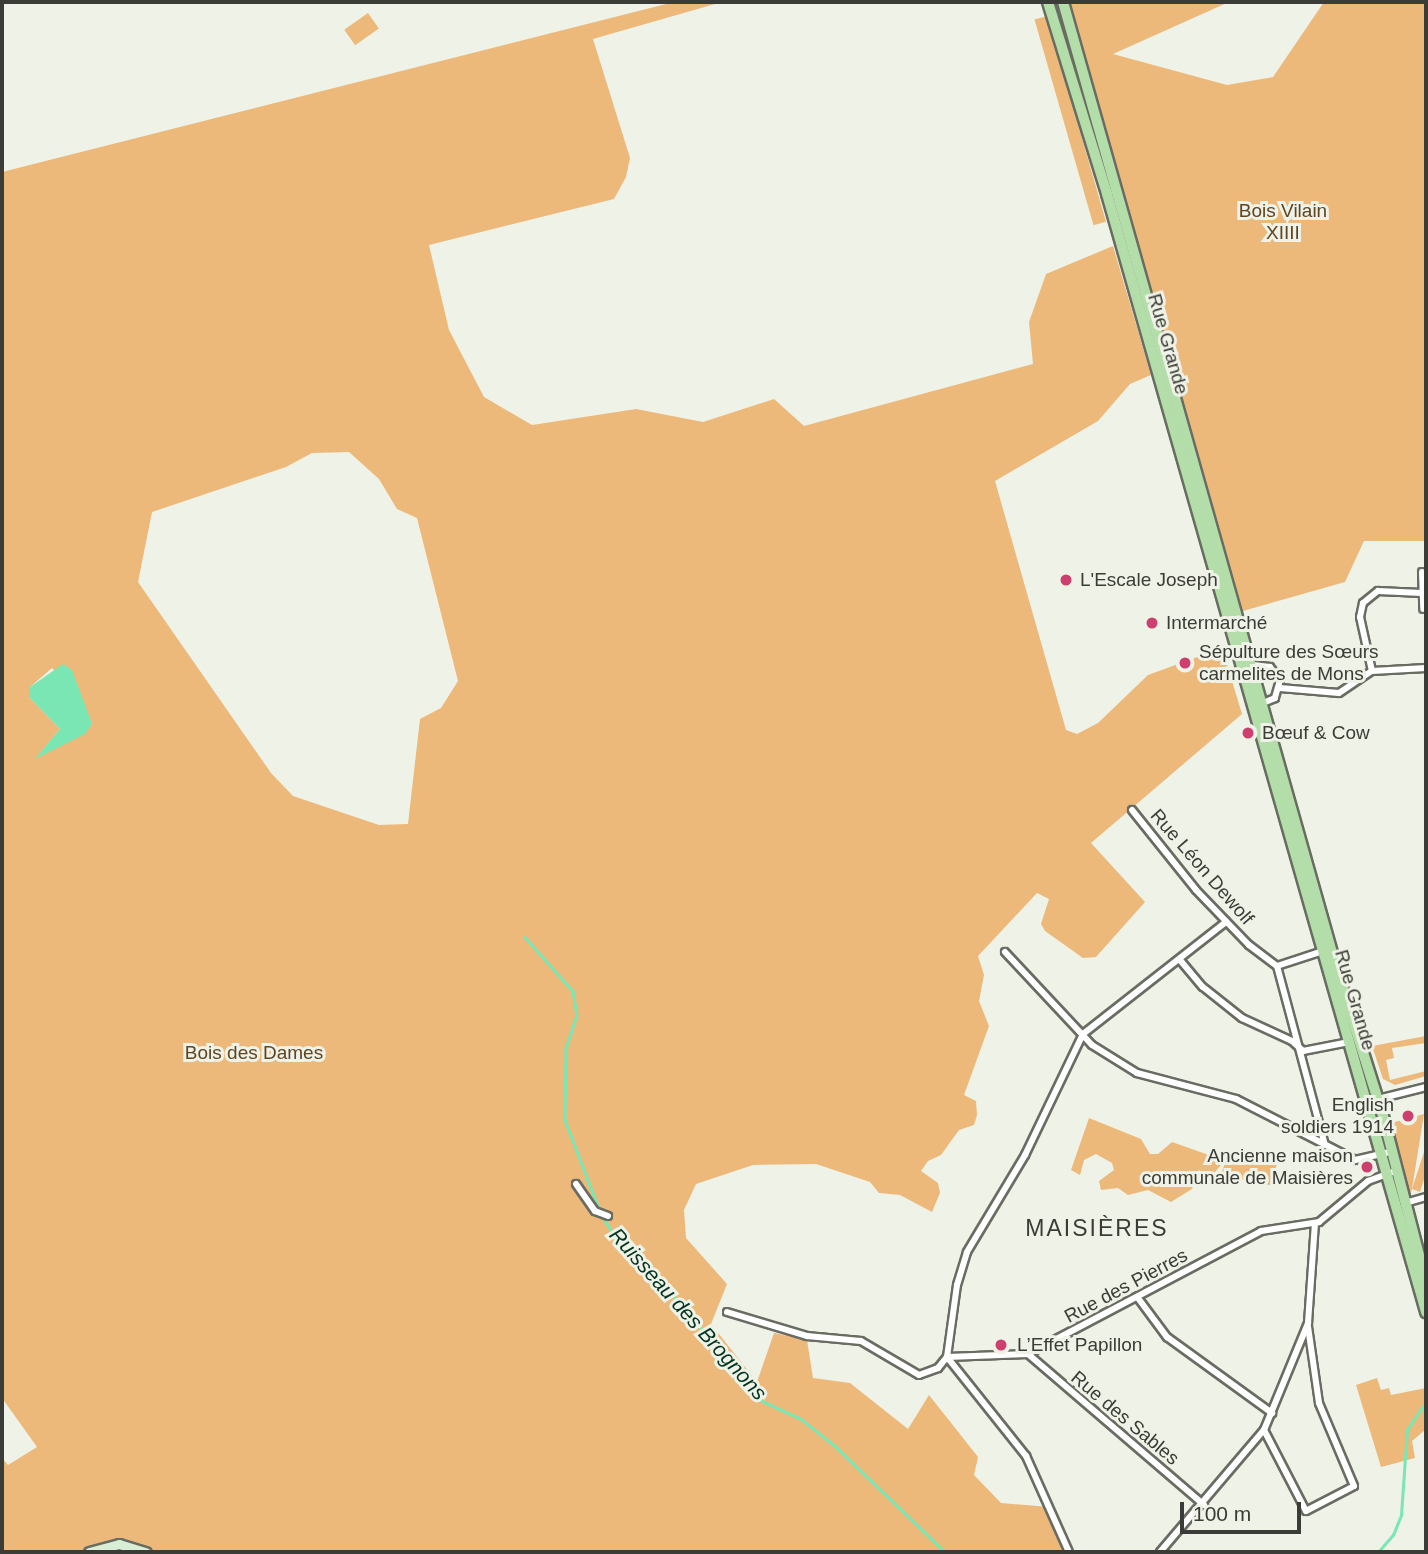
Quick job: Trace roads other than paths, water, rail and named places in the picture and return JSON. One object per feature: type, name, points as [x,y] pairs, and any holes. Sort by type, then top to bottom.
[{"type":"main road","name":"Rue Grande","points":[[1048,2],[1426,1312]]},
{"type":"main road","name":"Rue Grande","points":[[1063,2],[1393,1152],[1426,1282]]},
{"type":"main road","points":[[89,1552],[120,1544],[146,1552]]},
{"type":"street","points":[[1422,572],[1423,609]]},
{"type":"street","points":[[1371,671],[1360,617],[1363,603],[1378,591],[1422,593]]},
{"type":"street","points":[[1253,665],[1274,670],[1280,688]]},
{"type":"street","points":[[1280,688],[1339,693],[1371,671],[1426,668]]},
{"type":"street","points":[[1250,698],[1264,705],[1280,688]]},
{"type":"street","name":"Rue Léon Dewolf","points":[[1132,810],[1226,922],[1277,965]]},
{"type":"street","points":[[727,1312],[807,1336],[861,1340],[924,1376],[947,1357],[957,1285],[967,1252],[1026,1155],[1083,1034],[1226,922]]},
{"type":"street","points":[[1322,951],[1277,965],[1303,1051],[1325,1145]]},
{"type":"street","points":[[1005,952],[1092,1045],[1137,1073],[1236,1099],[1355,1160],[1393,1152]]},
{"type":"street","points":[[1180,960],[1203,987],[1242,1018],[1292,1041],[1303,1051]]},
{"type":"street","points":[[1303,1051],[1349,1042]]},
{"type":"street","points":[[1366,1102],[1426,1087]]},
{"type":"street","points":[[1264,1430],[1306,1511],[1354,1486],[1319,1403],[1309,1359],[1308,1323],[1315,1223],[1368,1181],[1398,1170]]},
{"type":"street","points":[[576,1184],[598,1214],[608,1216]]},
{"type":"street","points":[[1405,1203],[1426,1197]]},
{"type":"street","name":"Rue des Pierres","points":[[947,1357],[1028,1354],[1261,1231],[1315,1223]]},
{"type":"street","points":[[1138,1298],[1167,1337],[1272,1413]]},
{"type":"street","points":[[1160,1552],[1204,1505],[1264,1430],[1308,1323]]},
{"type":"street","name":"Rue des Sables","points":[[1028,1354],[1204,1505]]},
{"type":"street","points":[[947,1357],[1026,1456],[1069,1552]]},
{"type":"waterway","name":"Ruisseau des Brognons","points":[[525,937],[573,991],[577,1015],[566,1048],[565,1120],[600,1211]]},
{"type":"waterway","name":"Ruisseau des Brognons","points":[[603,1217],[621,1246],[657,1276],[762,1401],[801,1419],[835,1446],[945,1552]]},
{"type":"waterway","points":[[1378,1552],[1393,1535],[1401,1515],[1407,1430],[1426,1402]]},
{"type":"place","name":"L'Escale Joseph","points":[[1066,580]]},
{"type":"place","name":"Intermarché","points":[[1152,623]]},
{"type":"place","name":"Sépulture des Sœurs carmelites de Mons","points":[[1185,663]]},
{"type":"place","name":"Bœuf & Cow","points":[[1248,733]]},
{"type":"place","name":"English soldiers 1914","points":[[1408,1116]]},
{"type":"place","name":"Ancienne maison communale de Maisières","points":[[1367,1167]]},
{"type":"place","name":"L’Effet Papillon","points":[[1001,1345]]},
{"type":"district","name":"MAISIÈRES","points":[[1097,1228]]},
{"type":"park label","name":"Bois Vilain XIIII","points":[[1283,222]]},
{"type":"park label","name":"Bois des Dames","points":[[254,1053]]}]
